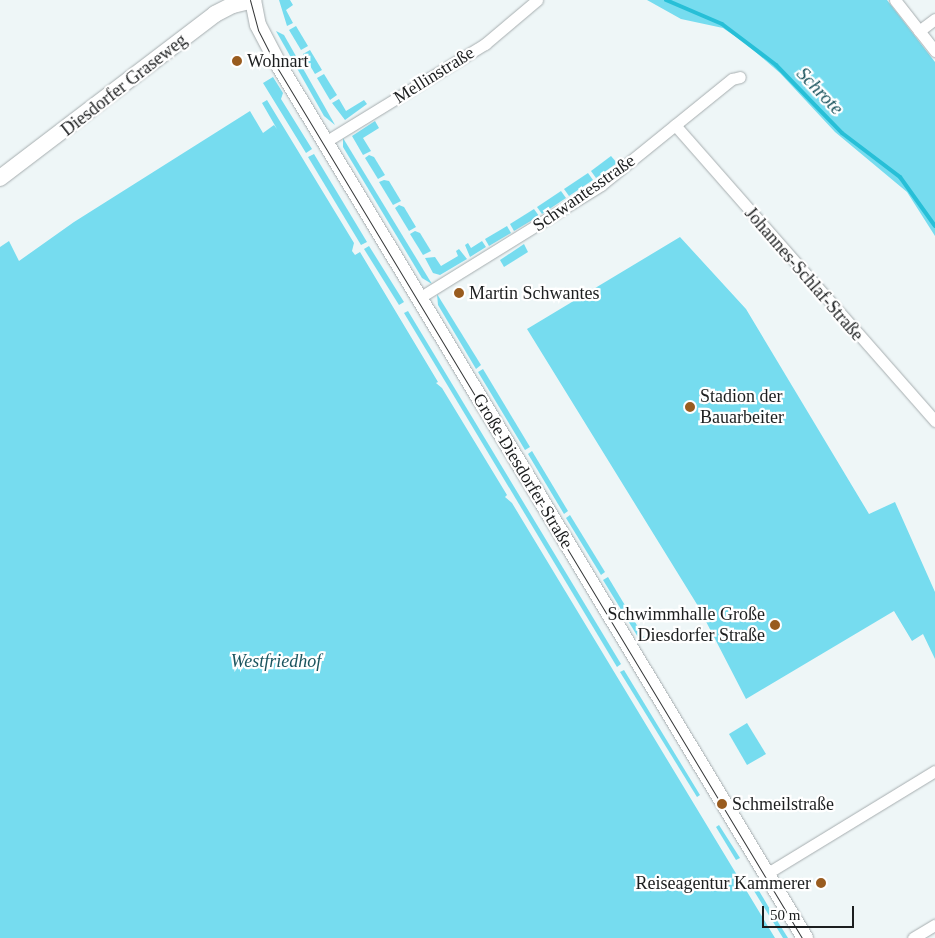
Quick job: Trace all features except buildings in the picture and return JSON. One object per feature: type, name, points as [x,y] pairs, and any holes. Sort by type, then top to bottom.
[{"type":"main road","name":"Große Diesdorfer Straße","points":[[253,0],[263,37],[805,938]]},
{"type":"main road","name":"Diesdorfer Graseweg","points":[[0,178],[215,14],[233,5],[253,0]]},
{"type":"street","name":"Mellinstraße","points":[[325,142],[485,44],[537,0]]},
{"type":"street","points":[[895,0],[935,52]]},
{"type":"street","points":[[919,31],[935,19]]},
{"type":"street","name":"Schwantesstraße","points":[[419,298],[558,214],[675,125],[732,78],[740,77]]},
{"type":"street","name":"Johannes-Schlaf-Straße","points":[[675,125],[935,422]]},
{"type":"street","points":[[766,874],[935,771]]},
{"type":"street","points":[[913,938],[935,925]]},
{"type":"green space","points":[[279,0],[290,0],[293,5],[286,10],[293,23],[287,26]]},
{"type":"green space","points":[[647,0],[887,0],[935,62],[935,236],[907,192],[835,132],[780,73],[745,43],[723,28],[681,19]]},
{"type":"green space","points":[[296,26],[308,46],[301,50],[289,30]]},
{"type":"green space","points":[[276,31],[284,35],[335,125],[324,116]]},
{"type":"green space","points":[[310,50],[322,70],[315,74],[303,54]]},
{"type":"green space","points":[[324,74],[337,95],[330,100],[317,78]]},
{"type":"green space","points":[[273,77],[283,93],[281,99],[312,149],[306,153],[263,83]]},
{"type":"green space","points":[[339,99],[346,111],[364,100],[367,104],[345,120],[332,103]]},
{"type":"green space","name":"Westfriedhof","points":[[267,100],[354,243],[352,251],[355,255],[360,252],[438,382],[436,383],[442,388],[507,495],[505,497],[512,503],[775,938],[0,938],[0,247],[9,241],[19,261],[74,222],[250,111],[263,133],[274,125],[277,129],[262,103]]},
{"type":"green space","points":[[375,121],[379,128],[363,138],[371,151],[363,155],[352,136]]},
{"type":"green space","points":[[343,138],[432,284],[422,278],[343,147]]},
{"type":"green space","points":[[314,154],[367,242],[361,245],[308,157]]},
{"type":"green space","points":[[369,155],[374,157],[385,175],[378,179],[365,158]]},
{"type":"green space","points":[[611,156],[617,163],[596,178],[591,171]]},
{"type":"green space","points":[[588,173],[593,180],[569,196],[564,189]]},
{"type":"green space","points":[[389,181],[401,201],[393,205],[379,182]]},
{"type":"green space","points":[[561,191],[566,198],[542,214],[537,207]]},
{"type":"green space","points":[[399,205],[404,207],[416,227],[409,231],[395,208]]},
{"type":"green space","points":[[534,209],[539,216],[514,231],[510,224]]},
{"type":"green space","points":[[507,226],[511,233],[489,246],[485,239]]},
{"type":"green space","points":[[415,231],[420,233],[431,251],[423,255],[410,234]]},
{"type":"green space","name":"Stadion der Bauarbeiter","points":[[680,237],[746,309],[869,514],[895,502],[935,592],[935,659],[923,634],[912,641],[894,611],[746,699],[698,606],[527,329]]},
{"type":"green space","points":[[482,241],[486,247],[470,257],[465,245],[468,243],[471,248]]},
{"type":"green space","points":[[524,244],[528,252],[504,267],[500,260]]},
{"type":"green space","points":[[369,246],[404,302],[399,305],[364,249]]},
{"type":"green space","points":[[459,249],[467,259],[440,275],[433,273],[425,258],[435,257],[441,266],[458,256],[456,251]]},
{"type":"green space","points":[[437,294],[481,365],[476,369],[438,305]]},
{"type":"green space","points":[[408,311],[621,664],[617,667],[404,313]]},
{"type":"green space","points":[[483,369],[530,447],[525,450],[478,372]]},
{"type":"green space","points":[[532,451],[568,511],[564,514],[528,454]]},
{"type":"green space","points":[[570,515],[605,572],[601,575],[566,518]]},
{"type":"green space","points":[[608,577],[647,642],[641,642],[603,580]]},
{"type":"green space","points":[[624,670],[700,795],[697,797],[620,672]]},
{"type":"green space","points":[[747,723],[766,754],[747,765],[729,734]]},
{"type":"green space","points":[[719,825],[740,858],[736,860],[716,827]]},
{"type":"green space","points":[[755,884],[788,938],[783,938],[751,886]]},
{"type":"waterway","name":"Schrote","points":[[666,0],[722,24],[776,65],[842,133],[900,177],[935,226]]},
{"type":"tram line","points":[[250,0],[258,30],[278,69],[802,938]]},
{"type":"place","name":"Wohnart","points":[[237,61]]},
{"type":"place","name":"Martin Schwantes","points":[[459,293]]},
{"type":"place","name":"Stadion der Bauarbeiter","points":[[690,407]]},
{"type":"place","name":"Schwimmhalle Große Diesdorfer Straße","points":[[775,625]]},
{"type":"place","name":"Schmeilstraße","points":[[722,804]]},
{"type":"place","name":"Reiseagentur Kammerer","points":[[821,883]]}]
